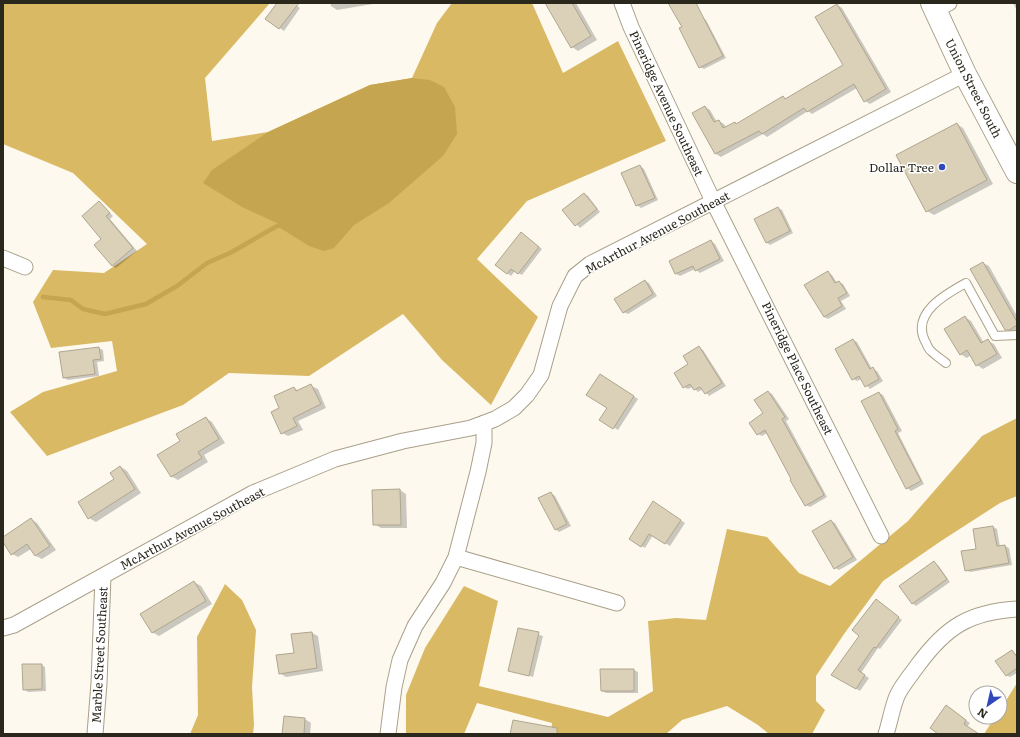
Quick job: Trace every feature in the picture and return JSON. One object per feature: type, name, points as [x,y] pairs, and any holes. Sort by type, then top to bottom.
[{"type":"main road","name":"Union Street South","points":[[939,5],[965,74],[1017,172]]},
{"type":"street","name":"Pineridge Avenue Southeast","points":[[622,3],[631,26],[713,201]]},
{"type":"street","name":"McArthur Avenue Southeast","points":[[3,628],[14,625],[253,493],[335,459],[403,441],[471,428],[495,419],[517,406],[527,395],[540,375],[560,306],[575,276],[590,264],[965,74]]},
{"type":"street","name":"Pineridge Place Southeast","points":[[713,201],[881,536]]},
{"type":"street","points":[[3,258],[25,267]]},
{"type":"street","points":[[388,734],[394,687],[400,660],[415,626],[443,583],[456,557],[480,464],[484,443],[484,423]]},
{"type":"street","points":[[456,557],[617,603]]},
{"type":"street","name":"Marble Street Southeast","points":[[95,734],[99,683],[103,576]]},
{"type":"street","points":[[886,734],[898,696],[934,644],[961,623],[977,616],[1000,610],[1017,609]]},
{"type":"lane","points":[[946,363],[930,350],[922,336],[922,326],[928,310],[942,296],[966,283],[996,336],[1017,335]]},
{"type":"shaded area","points":[[3,3],[270,3],[205,78],[212,141],[268,132],[370,85],[412,78],[437,23],[452,3],[532,3],[563,73],[618,41],[666,141],[527,201],[477,259],[538,317],[491,405],[442,360],[403,314],[309,376],[229,373],[183,405],[47,456],[10,412],[43,392],[117,371],[112,341],[51,348],[33,302],[53,270],[104,273],[147,244],[73,173],[3,144]]},
{"type":"shaded area","points":[[412,78],[430,80],[444,87],[455,107],[457,134],[443,156],[389,203],[354,225],[334,248],[324,251],[309,246],[277,226],[279,224],[242,207],[203,183],[212,170],[268,132],[370,85]]},
{"type":"shaded area","points":[[1017,418],[1017,496],[1000,503],[883,581],[844,634],[816,676],[816,701],[825,710],[812,734],[769,734],[758,725],[727,706],[682,720],[666,734],[551,734],[552,723],[477,703],[464,734],[406,734],[406,695],[425,648],[464,586],[498,601],[479,686],[608,717],[653,691],[648,621],[676,618],[706,620],[727,529],[767,537],[799,573],[830,586],[908,521],[982,436]]},
{"type":"shaded area","points":[[225,584],[242,600],[256,630],[252,687],[253,734],[190,734],[198,715],[197,637]]},
{"type":"shaded area","points":[[1017,683],[1017,734],[984,734],[990,725],[1008,725],[1008,697]]},
{"type":"building","points":[[277,3],[299,3],[279,29],[265,19]]},
{"type":"building","points":[[545,3],[572,3],[591,36],[571,48]]},
{"type":"building","points":[[668,3],[696,3],[723,56],[699,68],[679,28],[682,27]]},
{"type":"building","points":[[837,4],[886,89],[864,102],[854,84],[807,112],[804,108],[762,134],[759,131],[715,154],[692,113],[705,106],[714,122],[719,120],[723,128],[735,122],[736,124],[783,96],[785,99],[843,65],[815,17]]},
{"type":"building","name":"Dollar Tree","points":[[957,123],[987,180],[926,212],[896,155]]},
{"type":"building","points":[[640,165],[655,198],[636,206],[621,173]]},
{"type":"building","points":[[584,193],[597,209],[575,226],[562,210]]},
{"type":"building","points":[[99,201],[110,213],[106,216],[133,248],[112,266],[94,245],[101,239],[82,216]]},
{"type":"building","points":[[778,207],[790,231],[766,243],[754,219]]},
{"type":"building","points":[[521,232],[539,247],[518,274],[511,269],[507,274],[495,265]]},
{"type":"building","points":[[711,240],[720,259],[695,271],[693,266],[675,274],[669,261]]},
{"type":"building","points":[[983,262],[1017,322],[1017,325],[1009,330],[1005,330],[970,269]]},
{"type":"building","points":[[828,271],[835,283],[839,281],[847,293],[838,298],[842,306],[824,317],[804,285]]},
{"type":"building","points":[[645,280],[653,294],[623,313],[614,299]]},
{"type":"building","points":[[965,316],[981,343],[988,339],[997,354],[976,366],[967,350],[960,355],[944,329]]},
{"type":"building","points":[[853,339],[870,369],[873,367],[879,379],[865,387],[859,376],[852,380],[835,349]]},
{"type":"building","points":[[699,346],[722,383],[705,394],[700,387],[694,390],[690,384],[683,388],[674,373],[688,364],[683,356]]},
{"type":"building","points":[[99,347],[101,359],[93,360],[95,374],[63,378],[59,352]]},
{"type":"building","points":[[600,374],[634,396],[613,429],[599,420],[607,408],[586,395]]},
{"type":"building","points":[[311,384],[321,404],[293,418],[297,426],[281,434],[271,412],[279,408],[274,396],[294,387],[296,391]]},
{"type":"building","points":[[768,391],[785,417],[782,419],[824,495],[805,506],[765,430],[757,435],[749,423],[763,413],[754,400]]},
{"type":"building","points":[[879,392],[898,429],[895,431],[921,481],[906,489],[861,401]]},
{"type":"building","points":[[206,417],[219,439],[198,452],[202,458],[171,477],[157,455],[180,441],[176,434]]},
{"type":"building","points":[[120,466],[135,489],[88,519],[78,502],[114,479],[110,473]]},
{"type":"building","points":[[400,489],[401,525],[373,525],[372,490]]},
{"type":"building","points":[[551,492],[567,524],[555,530],[538,498]]},
{"type":"building","points":[[653,501],[681,520],[665,544],[649,534],[641,547],[629,539]]},
{"type":"building","points":[[31,518],[50,546],[35,556],[27,544],[11,555],[3,542],[3,537]]},
{"type":"building","points":[[831,520],[853,557],[834,569],[812,531]]},
{"type":"building","points":[[993,526],[997,546],[1005,545],[1009,563],[965,571],[961,551],[976,549],[973,529]]},
{"type":"building","points":[[934,561],[947,579],[912,604],[899,586]]},
{"type":"building","points":[[194,581],[206,601],[152,633],[140,614]]},
{"type":"building","points":[[876,599],[899,617],[876,648],[874,647],[858,670],[865,675],[856,689],[831,675],[859,636],[852,630]]},
{"type":"building","points":[[518,628],[539,632],[529,676],[508,671]]},
{"type":"building","points":[[312,632],[317,668],[279,674],[276,655],[294,653],[291,634]]},
{"type":"building","points":[[1012,650],[1017,657],[1017,668],[1006,676],[995,661]]},
{"type":"building","points":[[22,664],[42,664],[42,689],[23,690]]},
{"type":"building","points":[[600,669],[634,669],[634,691],[601,691]]},
{"type":"building","points":[[946,705],[966,720],[964,724],[979,734],[938,734],[930,728]]},
{"type":"building","points":[[284,716],[305,718],[304,734],[282,734]]},
{"type":"building","points":[[513,720],[557,728],[557,734],[510,734]]},
{"type":"waterway","points":[[43,297],[71,300],[83,309],[105,314],[146,304],[177,286],[207,263],[230,253],[277,226],[282,225]]},
{"type":"place","name":"Dollar Tree","points":[[942,167]]}]
